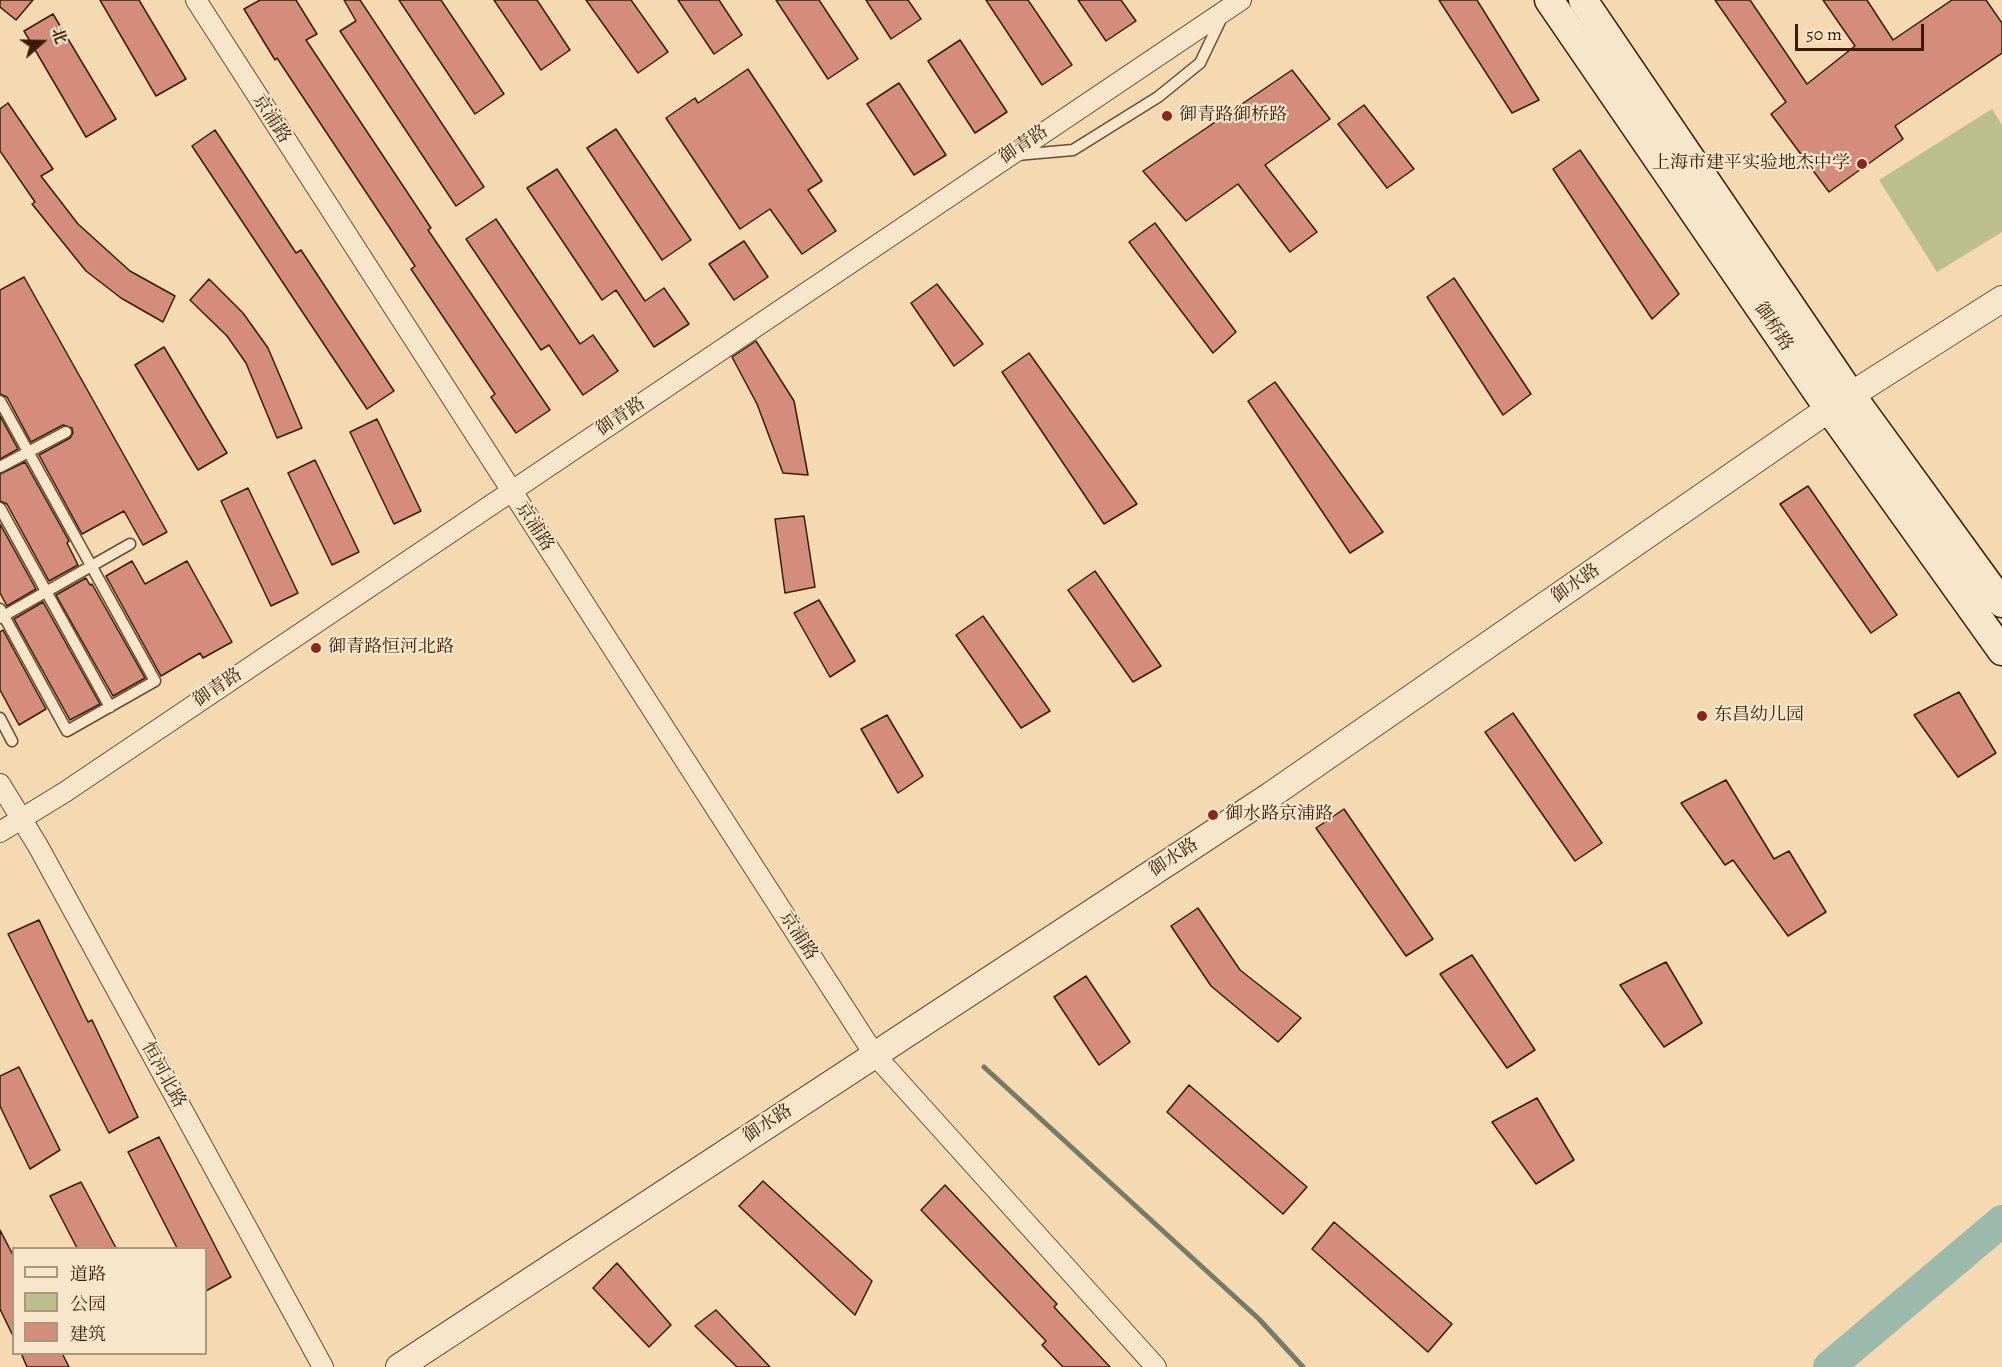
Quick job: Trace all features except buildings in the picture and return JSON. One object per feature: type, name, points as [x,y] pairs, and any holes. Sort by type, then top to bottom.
[{"type":"main road","name":"御桥路","points":[[1549,0],[1840,402],[2002,603]]},
{"type":"main road","name":"御桥路","points":[[1583,0],[2002,651]]},
{"type":"street","name":"京浦路","points":[[196,0],[874,1054],[1156,1367]]},
{"type":"street","name":"御青路","points":[[0,832],[22,820],[1233,5]]},
{"type":"street","name":"御水路","points":[[399,1367],[1270,795],[1840,402],[2002,299]]},
{"type":"street","name":"恒河北路","points":[[0,784],[323,1367]]},
{"type":"lane","points":[[1008,156],[1073,150],[1158,97],[1200,63],[1233,5]]},
{"type":"lane","points":[[0,401],[91,566],[155,681],[67,731],[1,614],[46,591],[91,566],[130,544]]},
{"type":"lane","points":[[0,468],[66,432]]},
{"type":"lane","points":[[0,508],[110,707]]},
{"type":"lane","points":[[0,718],[12,741]]},
{"type":"green space","points":[[1992,109],[2002,125],[2002,232],[1937,272],[1879,180]]},
{"type":"waterway","points":[[984,1067],[1259,1319],[1303,1367]]},
{"type":"waterway","points":[[1829,1367],[2002,1221]]},
{"type":"place","name":"御青路御桥路","points":[[1167,116]]},
{"type":"place","name":"上海市建平实验地杰中学","points":[[1862,164]]},
{"type":"place","name":"御青路恒河北路","points":[[316,648]]},
{"type":"place","name":"东昌幼儿园","points":[[1702,716]]},
{"type":"place","name":"御水路京浦路","points":[[1213,815]]}]
